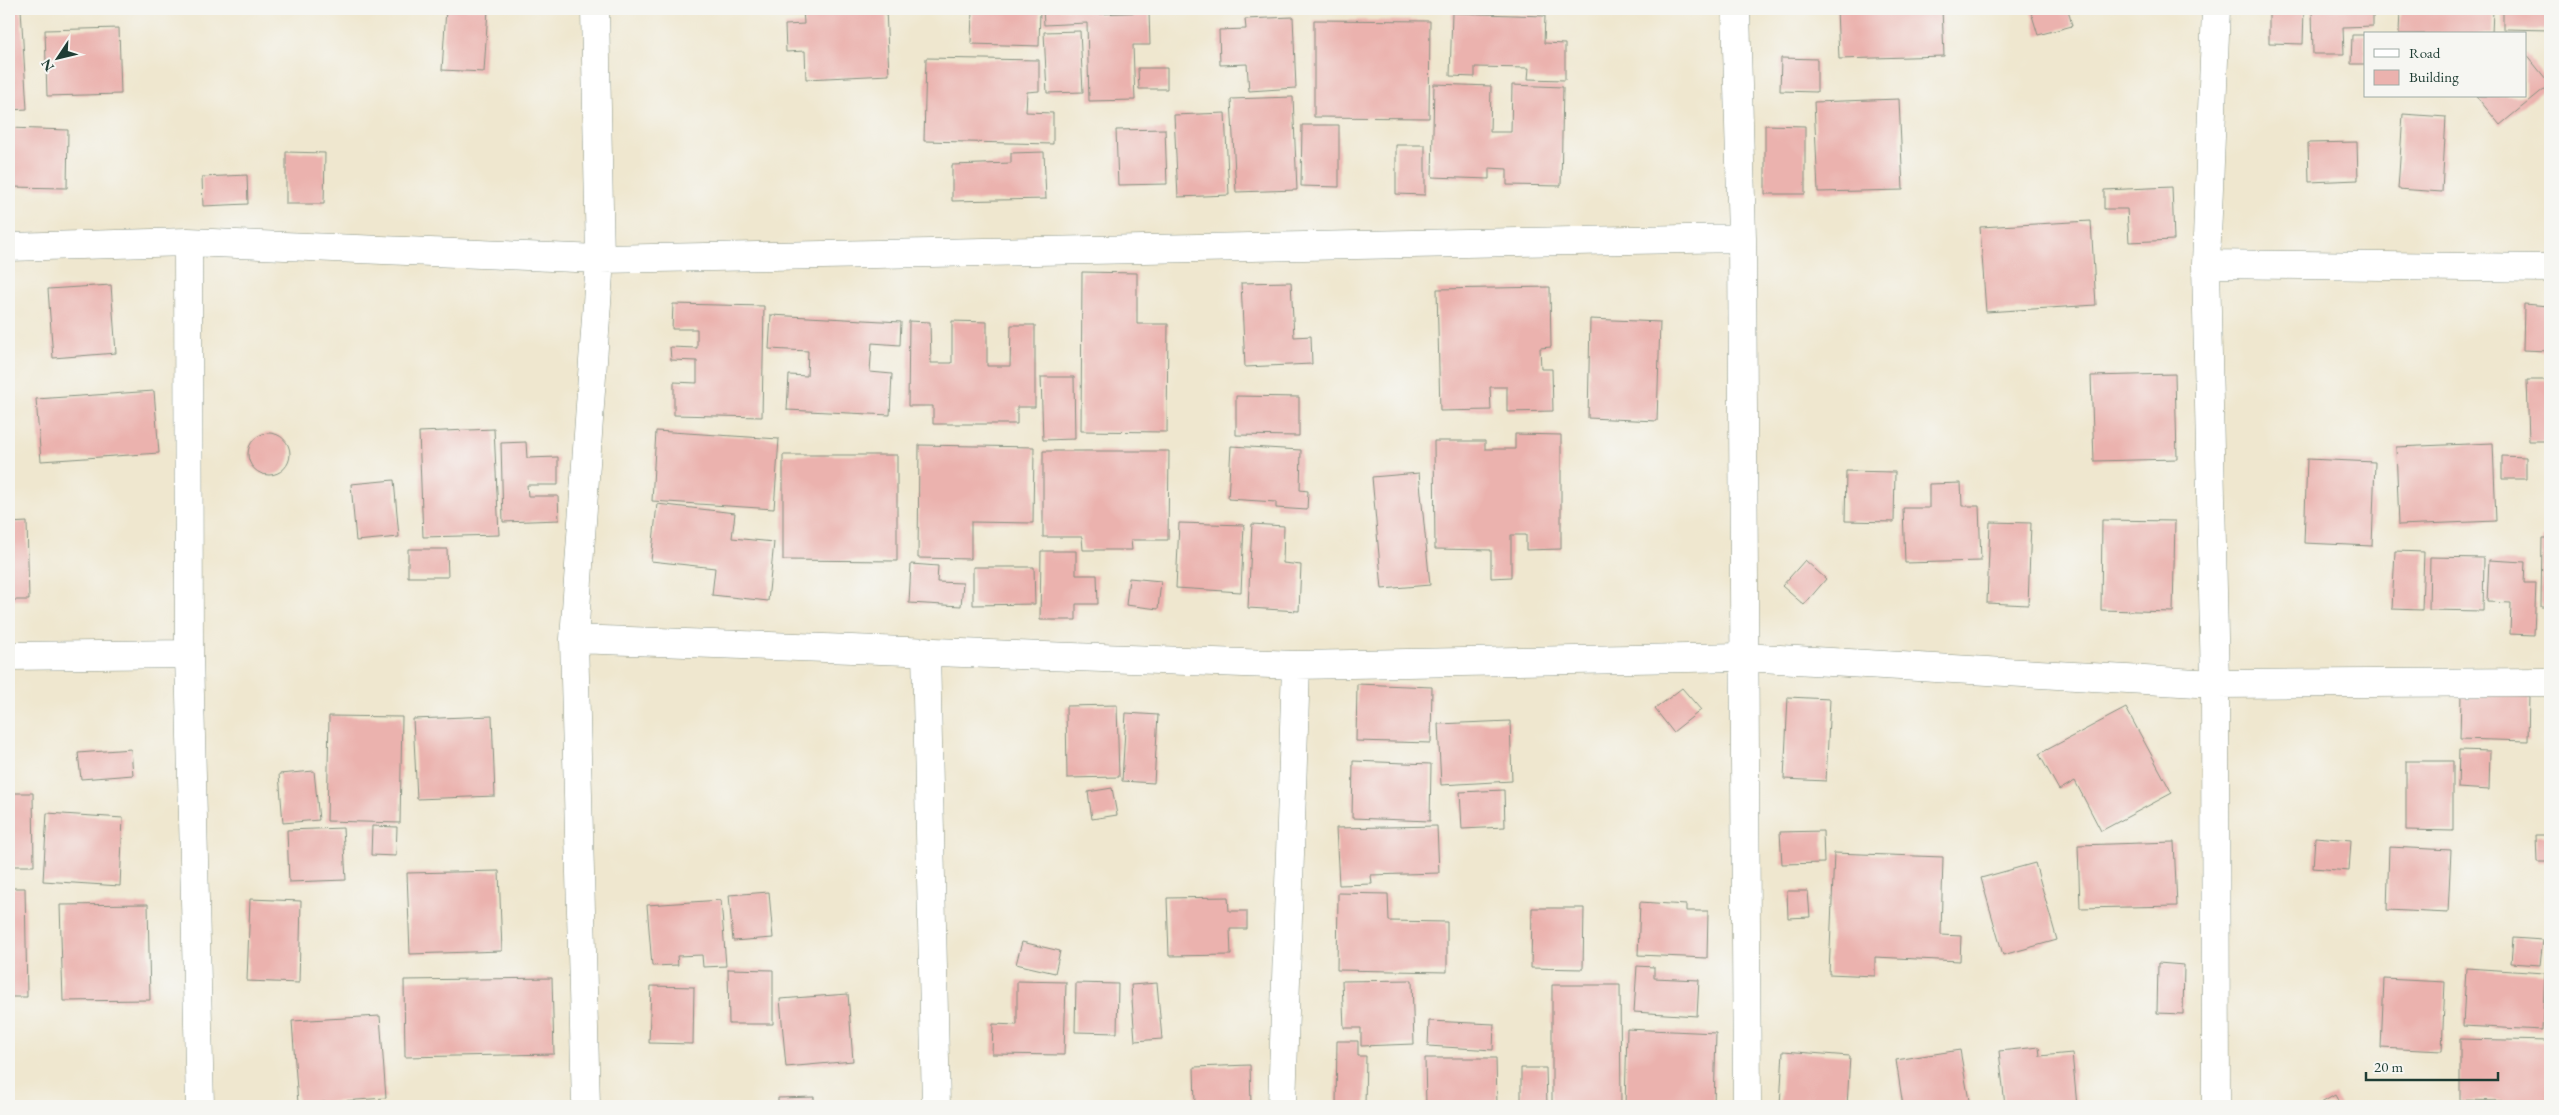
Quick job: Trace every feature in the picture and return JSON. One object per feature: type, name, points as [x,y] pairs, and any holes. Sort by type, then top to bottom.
[{"type":"street","points":[[586,1106],[574,639],[600,259],[595,9]]},
{"type":"street","points":[[1736,9],[1742,238],[1747,1106]]},
{"type":"street","points":[[2216,9],[2206,264],[2215,684],[2216,1106]]},
{"type":"street","points":[[9,247],[188,242],[600,259],[1742,238]]},
{"type":"street","points":[[188,242],[189,654],[200,1106]]},
{"type":"street","points":[[2206,264],[2550,268]]},
{"type":"street","points":[[574,639],[926,650],[1296,665],[1744,657],[2215,684],[2550,682]]},
{"type":"street","points":[[926,650],[936,1106]]},
{"type":"street","points":[[9,656],[189,654]]},
{"type":"street","points":[[1282,1106],[1296,665]]},
{"type":"building","points":[[9,9],[21,9],[27,109],[9,110]]},
{"type":"building","points":[[446,9],[488,9],[484,72],[442,70]]},
{"type":"building","points":[[803,9],[886,9],[889,75],[806,79],[805,51],[786,52],[785,25],[804,24]]},
{"type":"building","points":[[972,9],[1040,9],[1039,46],[971,44]]},
{"type":"building","points":[[1043,9],[1098,9],[1098,14],[1149,12],[1150,45],[1133,45],[1135,100],[1089,101],[1087,23],[1044,25]]},
{"type":"building","points":[[1837,9],[1942,9],[1944,56],[1839,59]]},
{"type":"building","points":[[2030,9],[2068,9],[2072,26],[2038,35]]},
{"type":"building","points":[[2269,9],[2304,9],[2303,44],[2269,43]]},
{"type":"building","points":[[2312,9],[2373,9],[2373,26],[2343,27],[2344,54],[2313,54]]},
{"type":"building","points":[[2400,9],[2493,9],[2492,32],[2399,32]]},
{"type":"building","points":[[2503,9],[2550,9],[2550,30],[2503,29]]},
{"type":"building","points":[[1452,13],[1545,16],[1544,43],[1565,44],[1565,80],[1528,79],[1529,68],[1475,67],[1475,77],[1450,76]]},
{"type":"building","points":[[1293,17],[1296,88],[1249,91],[1247,64],[1220,65],[1219,30],[1246,29],[1245,19]]},
{"type":"building","points":[[1314,20],[1430,21],[1429,118],[1314,117]]},
{"type":"building","points":[[119,28],[121,94],[47,96],[45,30]]},
{"type":"building","points":[[1080,31],[1083,92],[1047,93],[1044,32]]},
{"type":"building","points":[[2352,35],[2364,35],[2364,64],[2351,64]]},
{"type":"building","points":[[2526,54],[2550,84],[2500,125],[2478,98],[2526,98]]},
{"type":"building","points":[[926,58],[1039,60],[1039,91],[1027,92],[1026,112],[1053,113],[1053,144],[924,141]]},
{"type":"building","points":[[1781,58],[1817,59],[1817,92],[1780,91]]},
{"type":"building","points":[[1138,68],[1167,68],[1167,89],[1139,89]]},
{"type":"building","points":[[1434,84],[1491,86],[1490,132],[1511,132],[1512,85],[1563,87],[1561,186],[1507,185],[1507,169],[1489,168],[1489,179],[1432,177]]},
{"type":"building","points":[[1293,97],[1297,190],[1236,192],[1231,99]]},
{"type":"building","points":[[1899,99],[1903,190],[1818,192],[1814,102]]},
{"type":"building","points":[[1225,113],[1229,195],[1178,197],[1174,115]]},
{"type":"building","points":[[2403,114],[2446,117],[2442,192],[2398,189]]},
{"type":"building","points":[[1302,125],[1339,125],[1339,187],[1301,186]]},
{"type":"building","points":[[1765,125],[1805,126],[1805,194],[1765,194]]},
{"type":"building","points":[[9,128],[68,130],[67,188],[9,187]]},
{"type":"building","points":[[1165,129],[1167,184],[1118,185],[1116,130]]},
{"type":"building","points":[[2357,142],[2358,180],[2309,182],[2308,143]]},
{"type":"building","points":[[1396,145],[1425,145],[1425,195],[1396,194]]},
{"type":"building","points":[[286,152],[325,153],[324,204],[286,204]]},
{"type":"building","points":[[1044,152],[1046,199],[952,201],[952,165],[1011,163],[1011,153]]},
{"type":"building","points":[[247,175],[248,204],[203,206],[202,177]]},
{"type":"building","points":[[2172,187],[2174,240],[2129,242],[2127,209],[2104,209],[2104,190]]},
{"type":"building","points":[[2091,221],[2096,305],[1986,312],[1980,227]]},
{"type":"building","points":[[1082,272],[1137,273],[1137,324],[1168,324],[1167,432],[1081,431]]},
{"type":"building","points":[[1291,282],[1294,337],[1311,336],[1312,364],[1245,367],[1241,283]]},
{"type":"building","points":[[111,285],[116,353],[53,358],[48,289]]},
{"type":"building","points":[[1550,287],[1551,347],[1540,348],[1541,369],[1552,369],[1553,411],[1507,412],[1507,387],[1490,387],[1491,410],[1440,411],[1437,289]]},
{"type":"building","points":[[673,304],[764,306],[762,417],[674,415],[674,382],[697,383],[697,361],[671,360],[670,347],[697,348],[697,329],[672,329]]},
{"type":"building","points":[[2524,304],[2549,306],[2548,351],[2523,350]]},
{"type":"building","points":[[771,315],[901,322],[900,345],[872,343],[870,372],[892,374],[890,415],[787,410],[789,375],[807,376],[808,351],[769,349]]},
{"type":"building","points":[[1590,319],[1660,322],[1657,421],[1588,418]]},
{"type":"building","points":[[909,321],[930,322],[931,363],[952,363],[952,321],[987,322],[987,366],[1010,366],[1011,325],[1035,325],[1035,407],[1017,407],[1017,424],[933,424],[933,406],[908,406]]},
{"type":"building","points":[[2175,374],[2177,459],[2094,461],[2091,376]]},
{"type":"building","points":[[1041,377],[1074,377],[1075,439],[1043,440]]},
{"type":"building","points":[[2527,380],[2550,380],[2550,441],[2529,441]]},
{"type":"building","points":[[154,391],[159,453],[41,461],[36,399]]},
{"type":"building","points":[[1236,396],[1299,397],[1299,436],[1236,435]]},
{"type":"building","points":[[494,429],[499,535],[423,537],[419,432]]},
{"type":"building","points":[[656,431],[779,439],[774,509],[652,501]]},
{"type":"building","points":[[273,433],[281,436],[287,442],[290,454],[287,466],[281,472],[265,475],[257,472],[251,466],[248,450],[251,442],[257,436]]},
{"type":"building","points":[[1515,434],[1561,435],[1561,549],[1526,550],[1526,535],[1511,535],[1511,577],[1491,578],[1491,550],[1435,549],[1434,441],[1485,441],[1485,449],[1515,449]]},
{"type":"building","points":[[526,442],[527,458],[558,457],[558,485],[527,485],[528,496],[558,496],[559,520],[503,522],[501,443]]},
{"type":"building","points":[[2493,443],[2496,521],[2399,525],[2396,447]]},
{"type":"building","points":[[919,445],[1034,447],[1033,523],[971,522],[971,559],[918,558]]},
{"type":"building","points":[[1231,446],[1301,450],[1300,490],[1308,491],[1307,510],[1276,508],[1276,502],[1228,499]]},
{"type":"building","points":[[1043,451],[1169,451],[1168,540],[1131,540],[1132,550],[1083,550],[1082,537],[1043,537]]},
{"type":"building","points":[[783,455],[897,455],[897,561],[783,560]]},
{"type":"building","points":[[2502,456],[2526,457],[2526,479],[2502,479]]},
{"type":"building","points":[[2307,459],[2375,462],[2372,546],[2304,543]]},
{"type":"building","points":[[1846,471],[1895,472],[1894,522],[1845,521]]},
{"type":"building","points":[[1419,473],[1430,585],[1382,589],[1372,477]]},
{"type":"building","points":[[394,480],[399,537],[356,541],[351,484]]},
{"type":"building","points":[[1961,483],[1962,506],[1979,506],[1981,561],[1905,563],[1903,508],[1929,508],[1929,484]]},
{"type":"building","points":[[657,504],[735,513],[732,538],[774,542],[768,601],[712,595],[715,568],[651,561]]},
{"type":"building","points":[[2102,520],[2175,521],[2173,612],[2101,610]]},
{"type":"building","points":[[27,522],[29,600],[9,600],[9,523]]},
{"type":"building","points":[[1990,522],[2031,523],[2028,605],[1987,603]]},
{"type":"building","points":[[1179,523],[1244,525],[1241,592],[1176,588]]},
{"type":"building","points":[[1252,524],[1284,526],[1283,563],[1301,565],[1299,611],[1248,608]]},
{"type":"building","points":[[2542,538],[2550,538],[2550,607],[2541,607]]},
{"type":"building","points":[[408,549],[447,549],[448,577],[408,577]]},
{"type":"building","points":[[1041,551],[1076,551],[1076,575],[1097,575],[1098,604],[1076,604],[1076,620],[1040,620]]},
{"type":"building","points":[[2395,551],[2424,552],[2422,610],[2392,609]]},
{"type":"building","points":[[2430,557],[2484,558],[2483,611],[2429,610]]},
{"type":"building","points":[[1805,560],[1826,579],[1804,605],[1782,586]]},
{"type":"building","points":[[2489,560],[2525,562],[2524,583],[2536,583],[2534,635],[2510,634],[2511,603],[2487,602]]},
{"type":"building","points":[[911,564],[938,566],[937,582],[963,583],[961,606],[909,603]]},
{"type":"building","points":[[973,567],[1034,567],[1035,604],[973,605]]},
{"type":"building","points":[[1129,578],[1161,581],[1158,609],[1126,605]]},
{"type":"building","points":[[1357,684],[1432,687],[1431,743],[1356,741]]},
{"type":"building","points":[[1682,688],[1701,710],[1673,732],[1655,709]]},
{"type":"building","points":[[2461,694],[2529,696],[2528,741],[2460,739]]},
{"type":"building","points":[[1788,697],[1830,699],[1826,781],[1784,779]]},
{"type":"building","points":[[1117,705],[1119,777],[1067,778],[1066,706]]},
{"type":"building","points":[[2126,708],[2172,793],[2101,831],[2075,781],[2059,790],[2039,754]]},
{"type":"building","points":[[1126,713],[1158,715],[1154,783],[1122,781]]},
{"type":"building","points":[[329,716],[402,717],[400,823],[327,821]]},
{"type":"building","points":[[492,716],[495,796],[417,799],[413,719]]},
{"type":"building","points":[[1510,721],[1512,781],[1441,785],[1438,724]]},
{"type":"building","points":[[131,749],[133,775],[81,779],[78,753]]},
{"type":"building","points":[[2459,750],[2490,751],[2489,790],[2458,788]]},
{"type":"building","points":[[1353,761],[1431,764],[1430,821],[1352,818]]},
{"type":"building","points":[[2406,761],[2453,761],[2453,831],[2406,830]]},
{"type":"building","points":[[314,771],[319,820],[283,823],[279,774]]},
{"type":"building","points":[[1112,788],[1117,815],[1092,819],[1088,792]]},
{"type":"building","points":[[1504,790],[1505,827],[1462,829],[1460,792]]},
{"type":"building","points":[[9,793],[33,793],[34,866],[9,866]]},
{"type":"building","points":[[47,813],[123,818],[120,886],[43,881]]},
{"type":"building","points":[[372,826],[397,827],[396,856],[371,855]]},
{"type":"building","points":[[1437,826],[1439,873],[1371,875],[1372,884],[1339,885],[1336,828]]},
{"type":"building","points":[[343,828],[346,880],[289,882],[287,830]]},
{"type":"building","points":[[1823,831],[1824,863],[1782,864],[1780,832]]},
{"type":"building","points":[[2536,835],[2550,835],[2550,862],[2537,862]]},
{"type":"building","points":[[2315,837],[2351,840],[2349,871],[2313,868]]},
{"type":"building","points":[[2174,842],[2177,906],[2080,908],[2078,845]]},
{"type":"building","points":[[2389,847],[2451,850],[2448,913],[2387,910]]},
{"type":"building","points":[[1834,853],[1943,857],[1941,935],[1961,936],[1960,961],[1875,957],[1875,976],[1829,974]]},
{"type":"building","points":[[2035,863],[2057,940],[2003,955],[1981,878]]},
{"type":"building","points":[[499,871],[502,951],[410,954],[407,873]]},
{"type":"building","points":[[9,888],[25,888],[27,997],[11,997]]},
{"type":"building","points":[[1787,891],[1808,891],[1810,917],[1788,918]]},
{"type":"building","points":[[769,892],[773,938],[733,941],[729,895]]},
{"type":"building","points":[[1338,893],[1388,894],[1389,921],[1447,922],[1447,972],[1337,970]]},
{"type":"building","points":[[1228,897],[1229,911],[1247,911],[1247,929],[1230,929],[1231,955],[1169,956],[1167,898]]},
{"type":"building","points":[[250,899],[301,901],[299,983],[247,981]]},
{"type":"building","points":[[721,900],[726,966],[703,967],[702,955],[677,956],[678,965],[652,966],[647,905]]},
{"type":"building","points":[[1640,902],[1686,905],[1686,911],[1708,911],[1707,958],[1638,955]]},
{"type":"building","points":[[148,904],[150,1000],[63,1001],[60,905]]},
{"type":"building","points":[[1532,908],[1584,908],[1583,969],[1531,968]]},
{"type":"building","points":[[2513,938],[2543,940],[2540,965],[2511,963]]},
{"type":"building","points":[[1022,942],[1060,951],[1055,973],[1016,964]]},
{"type":"building","points":[[2158,963],[2184,965],[2183,1014],[2157,1013]]},
{"type":"building","points":[[1637,966],[1654,967],[1654,978],[1699,980],[1697,1016],[1634,1012]]},
{"type":"building","points":[[2466,968],[2545,973],[2542,1030],[2463,1026]]},
{"type":"building","points":[[728,969],[773,970],[773,1024],[729,1024]]},
{"type":"building","points":[[552,978],[554,1054],[405,1057],[404,980]]},
{"type":"building","points":[[2384,979],[2445,982],[2442,1051],[2381,1048]]},
{"type":"building","points":[[1412,980],[1414,1044],[1361,1046],[1361,1028],[1344,1028],[1342,981]]},
{"type":"building","points":[[1017,981],[1066,982],[1064,1055],[992,1054],[993,1024],[1017,1025]]},
{"type":"building","points":[[1076,983],[1118,984],[1117,1033],[1075,1032]]},
{"type":"building","points":[[1157,983],[1162,1039],[1135,1041],[1131,985]]},
{"type":"building","points":[[1552,985],[1620,985],[1621,1106],[1552,1106]]},
{"type":"building","points":[[651,986],[694,987],[693,1044],[649,1043]]},
{"type":"building","points":[[848,994],[853,1061],[786,1067],[780,999]]},
{"type":"building","points":[[380,1016],[386,1098],[298,1104],[292,1021]]},
{"type":"building","points":[[1429,1021],[1494,1024],[1493,1050],[1428,1046]]},
{"type":"building","points":[[1627,1029],[1716,1033],[1714,1106],[1625,1106]]},
{"type":"building","points":[[2460,1039],[2550,1041],[2550,1102],[2460,1100]]},
{"type":"building","points":[[1337,1041],[1358,1041],[1358,1056],[1366,1056],[1365,1106],[1336,1106]]},
{"type":"building","points":[[2039,1047],[2040,1056],[2072,1053],[2077,1106],[2005,1106],[1999,1051]]},
{"type":"building","points":[[1960,1050],[1970,1106],[1903,1106],[1896,1060]]},
{"type":"building","points":[[1783,1051],[1850,1056],[1847,1106],[1780,1106]]},
{"type":"building","points":[[1425,1058],[1496,1058],[1497,1106],[1426,1106]]},
{"type":"building","points":[[1250,1065],[1251,1106],[1195,1106],[1194,1067]]},
{"type":"building","points":[[1521,1068],[1546,1068],[1547,1106],[1521,1106]]},
{"type":"building","points":[[2335,1095],[2341,1106],[2316,1106]]},
{"type":"building","points":[[814,1097],[814,1106],[778,1106],[778,1098]]}]
